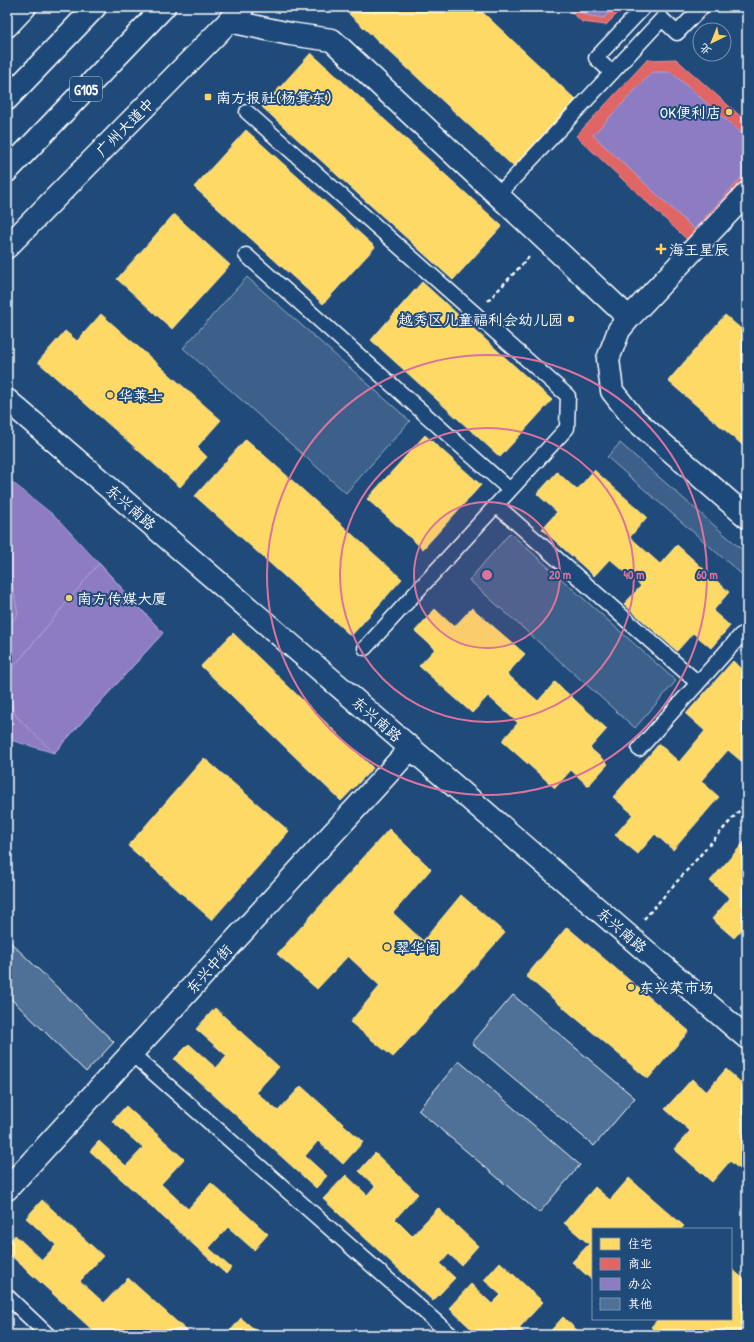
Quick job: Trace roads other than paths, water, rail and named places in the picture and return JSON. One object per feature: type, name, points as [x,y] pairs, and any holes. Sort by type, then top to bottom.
[{"type":"main road","points":[[7,26],[25,7]]},
{"type":"main road","points":[[7,99],[95,7]]},
{"type":"main road","name":"G105","points":[[7,170],[164,7]]},
{"type":"main road","points":[[236,14],[290,34],[332,40],[629,318]]},
{"type":"main road","name":"广州大道中","points":[[7,247],[236,14]]},
{"type":"main road","points":[[747,193],[629,318],[619,330],[608,359],[612,391],[634,419],[747,517]]},
{"type":"main road","name":"东兴南路","points":[[7,400],[747,1038]]},
{"type":"main road","name":"东兴中街","points":[[7,1189],[411,748]]},
{"type":"lane","points":[[612,73],[596,58],[644,7]]},
{"type":"lane","points":[[498,195],[662,19],[676,34],[702,7]]},
{"type":"lane","points":[[247,112],[568,396],[567,428],[365,648]]},
{"type":"lane","points":[[246,255],[510,490]]},
{"type":"lane","points":[[496,505],[698,683]]},
{"type":"lane","points":[[639,749],[742,635],[747,632]]},
{"type":"lane","points":[[132,1054],[450,1335]]},
{"type":"lane","points":[[7,1296],[48,1335]]},
{"type":"place","name":"南方报社(杨箕东)","points":[[208,97]]},
{"type":"place","name":"OK便利店","points":[[729,112]]},
{"type":"place","name":"海王星辰","points":[[661,249]]},
{"type":"place","name":"越秀区儿童福利会幼儿园","points":[[571,319]]},
{"type":"place","name":"华莱士","points":[[110,395]]},
{"type":"place","name":"南方传媒大厦","points":[[69,598]]},
{"type":"place","name":"翠华阁","points":[[387,947]]},
{"type":"place","name":"东兴菜市场","points":[[631,987]]}]
